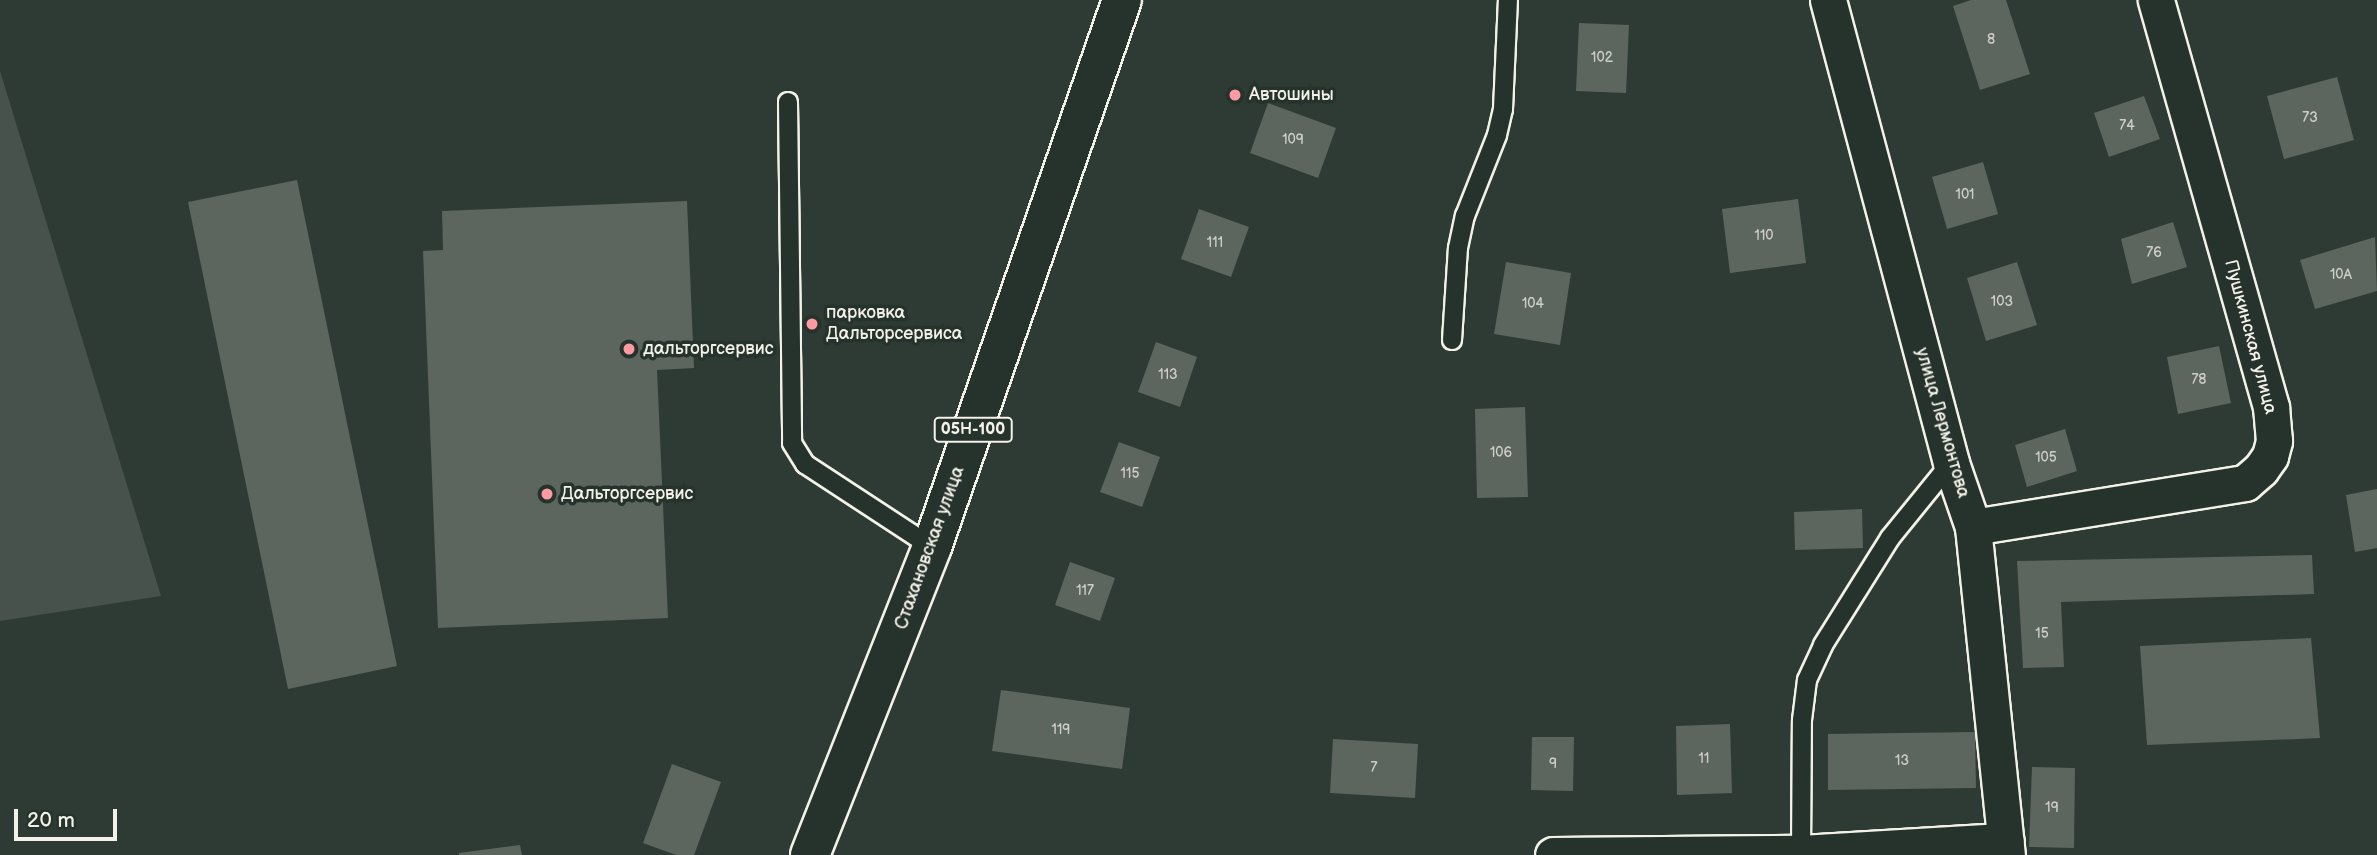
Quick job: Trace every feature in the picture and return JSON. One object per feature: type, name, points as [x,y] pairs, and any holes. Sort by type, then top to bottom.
[{"type":"main road","name":"Стахановская улица","points":[[811,855],[932,547],[1122,0]]},
{"type":"street","name":"улица Лермонтова","points":[[1828,0],[1951,463],[1973,527],[2006,848]]},
{"type":"street","name":"Пушкинская улица","points":[[1973,527],[2245,483],[2261,469],[2270,456],[2274,440],[2271,407],[2156,0]]},
{"type":"street","points":[[1553,855],[2006,848]]},
{"type":"lane","points":[[1452,340],[1458,248],[1465,216],[1497,135],[1503,109],[1508,0]]},
{"type":"lane","points":[[788,102],[792,443],[805,464],[932,547]]},
{"type":"lane","points":[[1801,853],[1802,720],[1808,680],[1824,645],[1890,538],[1951,463]]},
{"type":"shaded area","points":[[0,71],[161,596],[0,621]]},
{"type":"building","points":[[1971,0],[2006,0],[2030,74],[1980,90],[1953,6]]},
{"type":"building","points":[[1579,23],[1629,25],[1626,93],[1576,91]]},
{"type":"building","points":[[2337,77],[2354,140],[2284,159],[2267,96]]},
{"type":"building","points":[[2144,96],[2160,139],[2109,157],[2094,113]]},
{"type":"building","points":[[1268,103],[1336,128],[1318,178],[1250,153]]},
{"type":"building","points":[[1983,162],[1998,214],[1947,229],[1932,177]]},
{"type":"building","points":[[297,180],[397,666],[288,689],[188,202]]},
{"type":"building","points":[[1798,199],[1806,263],[1730,273],[1722,209]]},
{"type":"building","name":"Дальторгсервис","points":[[687,201],[694,368],[657,370],[668,618],[438,628],[423,251],[443,250],[442,211]]},
{"type":"building","points":[[1199,209],[1249,227],[1231,277],[1181,259]]},
{"type":"building","points":[[2173,222],[2187,267],[2132,284],[2121,239]]},
{"type":"building","points":[[2375,237],[2377,291],[2315,309],[2300,260]]},
{"type":"building","points":[[1506,262],[1571,273],[1560,345],[1494,334]]},
{"type":"building","points":[[2017,262],[2037,325],[1986,341],[1967,278]]},
{"type":"building","points":[[1156,342],[1197,357],[1180,407],[1138,392]]},
{"type":"building","points":[[2219,346],[2231,403],[2178,414],[2167,357]]},
{"type":"building","points":[[1525,407],[1528,497],[1477,498],[1475,409]]},
{"type":"building","points":[[2065,429],[2077,471],[2027,487],[2015,445]]},
{"type":"building","points":[[1119,442],[1160,457],[1142,507],[1100,492]]},
{"type":"building","points":[[2377,489],[2377,548],[2355,552],[2346,495]]},
{"type":"building","points":[[1862,509],[1863,548],[1795,550],[1794,512]]},
{"type":"building","points":[[2312,555],[2314,594],[2061,602],[2064,667],[2023,668],[2017,561]]},
{"type":"building","points":[[1070,562],[1115,578],[1100,621],[1055,605]]},
{"type":"building","points":[[2311,638],[2320,738],[2147,745],[2140,646]]},
{"type":"building","points":[[1001,690],[1130,708],[1122,769],[992,751]]},
{"type":"building","points":[[1730,724],[1732,793],[1677,795],[1676,726]]},
{"type":"building","points":[[1975,732],[1976,788],[1828,790],[1828,734]]},
{"type":"building","points":[[1532,737],[1574,737],[1573,791],[1531,790]]},
{"type":"building","points":[[1333,739],[1418,744],[1415,798],[1330,793]]},
{"type":"building","points":[[672,764],[721,782],[694,855],[676,855],[643,843]]},
{"type":"building","points":[[2032,767],[2075,768],[2074,848],[2029,847]]},
{"type":"building","points":[[520,845],[522,855],[459,855],[459,853]]},
{"type":"place","name":"Автошины","points":[[1235,95]]},
{"type":"place","name":"парковка Дальторсервиса","points":[[812,324]]},
{"type":"place","name":"дальторгсервис","points":[[629,349]]},
{"type":"place","name":"Дальторгсервис","points":[[547,494]]}]
